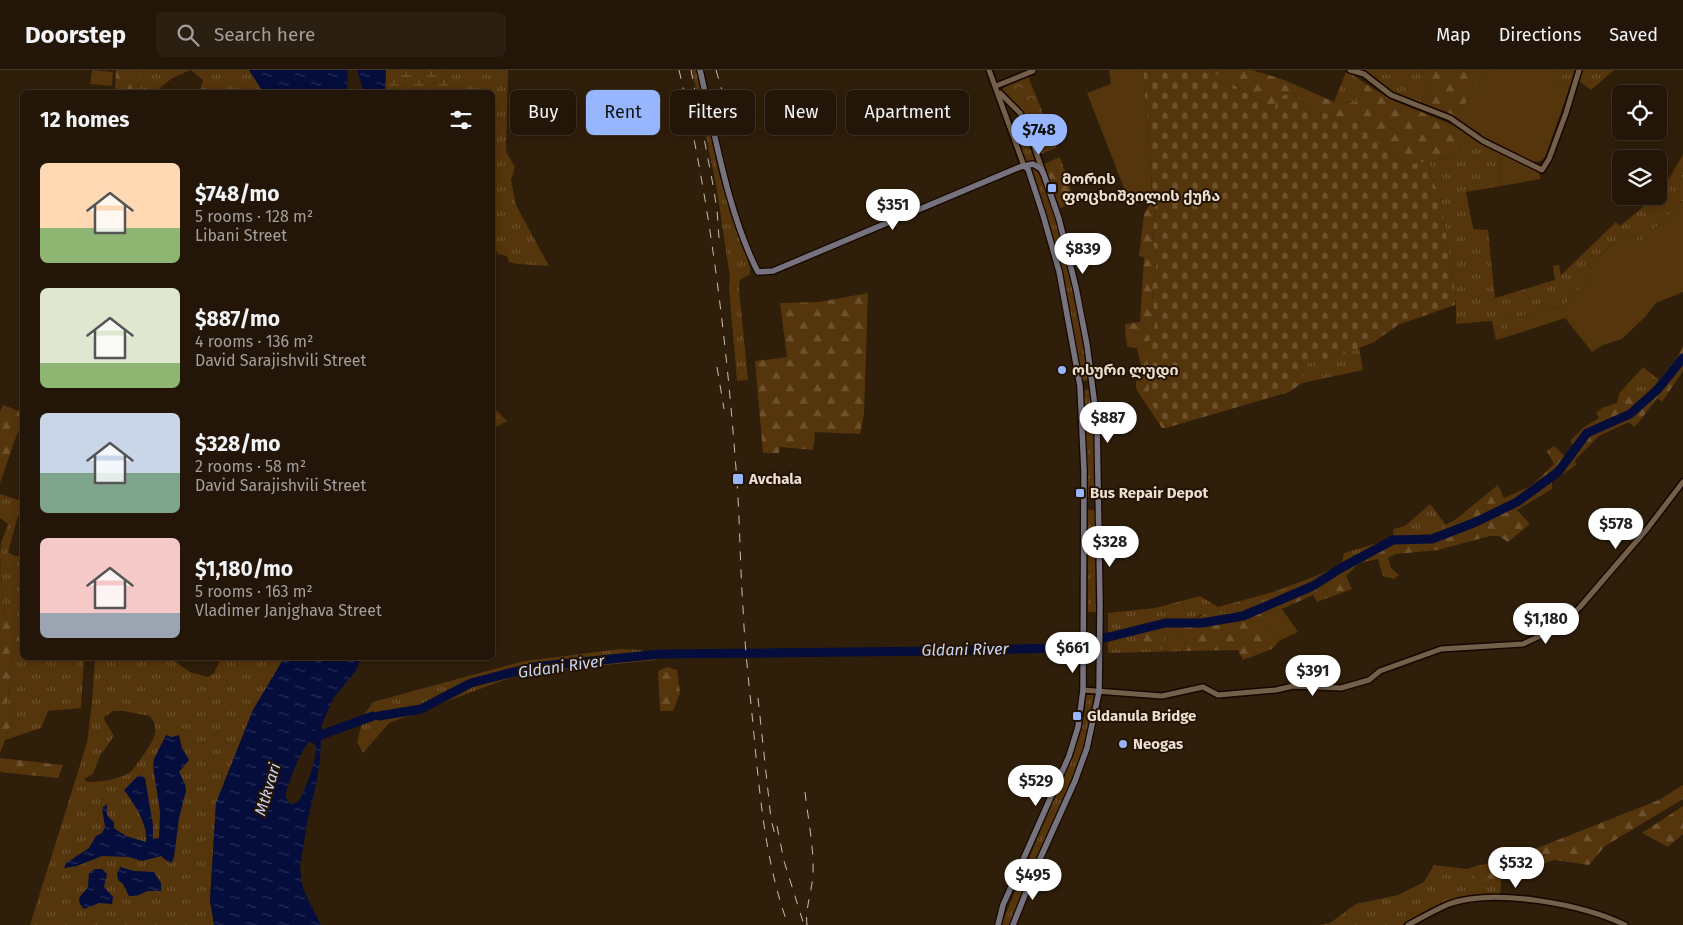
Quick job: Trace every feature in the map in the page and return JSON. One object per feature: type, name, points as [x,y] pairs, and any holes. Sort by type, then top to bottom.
[{"type":"main road","points":[[700,70],[729,191],[742,232],[758,272],[774,271],[1028,164],[1037,166],[1043,173],[1058,219],[1076,288],[1093,385],[1097,429],[1100,613],[1099,692],[1087,748],[1075,781],[1035,870],[1013,925]]},
{"type":"main road","points":[[998,925],[1004,905],[1069,756],[1078,728],[1084,690],[1084,471],[1080,386],[1055,256],[1028,169],[1024,166]]},
{"type":"street","points":[[989,70],[1024,166]]},
{"type":"street","points":[[1350,70],[1364,74],[1391,95],[1450,118],[1483,140],[1542,170],[1549,159],[1579,70]]},
{"type":"street","points":[[997,89],[1033,71]]},
{"type":"street","points":[[997,89],[1020,113],[1028,129],[1043,173]]},
{"type":"street","points":[[1013,135],[1016,127],[1019,125],[1028,129]]},
{"type":"street","points":[[1084,690],[1162,696],[1203,687],[1218,695],[1276,690],[1293,686],[1341,688],[1369,680],[1380,671],[1441,649],[1463,646],[1523,644],[1559,627],[1580,607],[1683,482]]},
{"type":"street","points":[[1408,925],[1449,904],[1491,898],[1525,900],[1580,909],[1610,918],[1625,925]]},
{"type":"green space","points":[[92,70],[113,72],[112,86],[90,84]]},
{"type":"green space","points":[[116,70],[143,70],[137,90],[115,90]]},
{"type":"green space","points":[[143,70],[190,70],[171,79],[157,90],[137,90]]},
{"type":"green space","points":[[191,70],[249,70],[262,90],[200,90],[203,80]]},
{"type":"green space","points":[[386,70],[443,70],[450,90],[385,90]]},
{"type":"green space","points":[[443,70],[508,70],[506,152],[515,167],[511,180],[516,205],[549,266],[509,262],[507,256],[498,254],[495,247],[495,90],[450,90]]},
{"type":"green space","points":[[692,70],[697,70],[701,90],[696,90]]},
{"type":"green space","points":[[1109,70],[1143,70],[1152,201],[1129,201],[1087,93],[1111,84]]},
{"type":"green space","points":[[1143,70],[1209,70],[1275,110],[1277,97],[1294,93],[1309,109],[1356,122],[1386,144],[1407,164],[1428,162],[1432,179],[1440,196],[1456,297],[1455,305],[1398,325],[1374,342],[1339,356],[1305,364],[1302,383],[1289,392],[1166,428],[1150,401],[1147,349],[1155,323],[1152,288],[1158,256],[1152,242],[1155,206],[1152,201]]},
{"type":"green space","points":[[1209,70],[1252,70],[1282,79],[1334,102],[1354,103],[1361,97],[1366,84],[1392,100],[1453,125],[1475,138],[1454,156],[1428,162],[1407,164],[1386,144],[1356,122],[1309,109],[1294,93],[1275,110]]},
{"type":"green space","points":[[1363,70],[1422,70],[1433,109],[1394,94]]},
{"type":"green space","points":[[1422,70],[1496,70],[1495,72],[1486,72],[1456,118],[1445,112],[1433,109]]},
{"type":"green space","points":[[1496,70],[1554,70],[1551,81],[1570,86],[1546,155],[1541,161],[1529,160],[1484,137],[1456,118],[1486,72],[1495,72]]},
{"type":"green space","points":[[1554,70],[1575,70],[1570,86],[1550,81]]},
{"type":"green space","points":[[1580,70],[1614,70],[1591,90],[1578,80]]},
{"type":"green space","points":[[1346,72],[1366,84],[1361,97],[1354,103],[1334,102]]},
{"type":"green space","points":[[1028,76],[1057,148],[1040,154],[1026,117],[1004,95],[1002,90],[1010,83]]},
{"type":"green space","points":[[1017,131],[1026,132],[1038,163],[1034,161],[1025,162],[1015,136]]},
{"type":"green space","points":[[706,135],[711,135],[726,198],[750,267],[750,274],[740,280],[739,289],[748,380],[737,381],[729,287],[730,277],[716,184]]},
{"type":"green space","points":[[1475,138],[1499,153],[1501,186],[1466,192],[1473,229],[1488,230],[1495,298],[1555,280],[1553,266],[1559,265],[1561,275],[1616,222],[1620,226],[1645,205],[1667,205],[1667,182],[1683,155],[1683,201],[1640,242],[1627,231],[1588,266],[1595,273],[1563,306],[1506,320],[1510,336],[1496,340],[1492,321],[1456,324],[1456,297],[1440,196],[1432,179],[1428,162],[1454,156]]},
{"type":"green space","points":[[1499,153],[1538,171],[1541,179],[1501,186]]},
{"type":"green space","points":[[1060,157],[1075,202],[1060,208],[1044,164]]},
{"type":"green space","points":[[1030,166],[1038,171],[1052,208],[1072,280],[1089,380],[1082,380],[1063,277],[1033,176],[1033,170]]},
{"type":"green space","points":[[1152,201],[1155,206],[1152,242],[1158,256],[1152,288],[1155,323],[1147,349],[1150,401],[1166,428],[1162,428],[1136,389],[1136,382],[1142,371],[1137,348],[1127,347],[1125,331],[1125,324],[1140,322],[1144,257],[1139,256],[1144,214]]},
{"type":"green space","points":[[1683,201],[1683,292],[1656,303],[1646,316],[1622,339],[1603,345],[1592,352],[1565,318],[1510,336],[1506,320],[1563,306],[1595,273],[1588,266],[1627,231],[1640,242]]},
{"type":"green space","points":[[868,293],[864,414],[860,434],[815,432],[813,450],[780,447],[779,453],[763,453],[755,361],[787,357],[780,303],[819,302]]},
{"type":"green space","points":[[1683,346],[1683,371],[1662,402],[1657,398],[1634,427],[1629,422],[1599,436],[1575,460],[1576,465],[1552,482],[1552,489],[1517,510],[1530,524],[1508,542],[1499,536],[1490,536],[1438,550],[1396,554],[1388,558],[1391,568],[1399,575],[1394,579],[1383,576],[1378,559],[1359,563],[1346,576],[1352,589],[1317,602],[1313,595],[1282,609],[1269,612],[1264,631],[1266,629],[1279,641],[1272,649],[1243,660],[1238,650],[1184,651],[1185,641],[1170,627],[1167,618],[1191,620],[1209,613],[1226,614],[1256,606],[1309,583],[1308,579],[1342,565],[1342,562],[1376,554],[1388,546],[1406,543],[1420,535],[1435,534],[1446,529],[1446,525],[1498,485],[1504,498],[1531,486],[1554,464],[1547,451],[1554,446],[1565,456],[1572,446],[1571,440],[1583,428],[1599,418],[1596,413],[1602,408],[1617,403],[1619,394],[1623,389],[1639,399],[1645,397],[1677,358]]},
{"type":"green space","points":[[1359,348],[1363,370],[1302,383],[1304,364],[1339,356]]},
{"type":"green space","points":[[1643,367],[1659,380],[1645,397],[1639,399],[1623,389]]},
{"type":"green space","points":[[1090,389],[1096,497],[1088,497],[1083,391]]},
{"type":"green space","points":[[3,405],[20,411],[20,428],[0,483],[0,412]]},
{"type":"green space","points":[[495,409],[507,421],[496,427],[495,479]]},
{"type":"green space","points":[[0,494],[20,500],[20,508],[8,553],[20,557],[20,622],[16,623],[4,618],[0,555],[1,543],[8,524],[0,518]]},
{"type":"green space","points":[[1430,504],[1446,525],[1446,529],[1435,534],[1420,535],[1406,543],[1388,546],[1376,554],[1342,562],[1344,553],[1394,538],[1393,529],[1405,526]]},
{"type":"green space","points":[[1088,510],[1094,510],[1095,512],[1096,612],[1088,612]]},
{"type":"green space","points":[[0,559],[4,618],[16,623],[20,622],[20,644],[12,645],[7,705],[14,717],[0,753]]},
{"type":"green space","points":[[1308,579],[1309,583],[1256,606],[1226,614],[1200,615],[1191,620],[1167,618],[1175,633],[1185,641],[1184,651],[1108,653],[1108,613],[1155,608],[1200,596],[1218,607],[1273,592]]},
{"type":"green space","points":[[1282,609],[1298,632],[1279,641],[1266,629],[1264,632],[1255,625],[1269,612]]},
{"type":"green space","points":[[1146,622],[1158,628],[1164,636],[1164,644],[1161,649],[1141,649],[1138,643],[1138,634],[1141,624]]},
{"type":"green space","points":[[20,644],[20,660],[84,660],[81,708],[48,711],[41,728],[5,740],[14,717],[7,705],[12,645]]},
{"type":"green space","points":[[621,649],[641,650],[657,660],[523,673],[389,723],[363,753],[357,742],[364,715],[373,702],[524,661]]},
{"type":"green space","points":[[95,660],[173,660],[190,672],[208,677],[214,673],[220,660],[283,660],[253,710],[216,803],[210,900],[214,925],[30,925],[87,743]],"holes":[[[113,711],[150,716],[154,722],[155,734],[150,745],[129,773],[108,780],[87,782],[84,779],[93,774],[100,756],[114,736],[104,717]]]},
{"type":"green space","points":[[667,667],[677,670],[680,693],[673,711],[660,711],[658,671]]},
{"type":"green space","points":[[1087,695],[1094,695],[1088,730],[1080,759],[1010,925],[1001,925],[1071,758],[1084,716]]},
{"type":"green space","points":[[0,758],[63,765],[58,778],[0,772]]},
{"type":"green space","points":[[1683,785],[1683,799],[1605,846],[1589,865],[1554,860],[1501,878],[1501,884],[1483,885],[1466,869],[1522,854],[1659,800]]},
{"type":"green space","points":[[1683,806],[1683,834],[1668,847],[1642,833]]},
{"type":"green space","points":[[1434,865],[1466,869],[1483,885],[1501,884],[1500,895],[1452,899],[1402,925],[1318,925],[1330,923],[1356,904],[1398,895],[1424,882]]},
{"type":"water","points":[[249,70],[347,70],[346,90],[262,90]]},
{"type":"water","points":[[357,70],[386,70],[385,90],[363,90]]},
{"type":"water","name":"Mtkvari","points":[[283,660],[360,660],[355,672],[334,697],[322,724],[320,760],[300,866],[304,891],[321,925],[214,925],[210,900],[216,803],[253,710]],"holes":[[[309,742],[316,746],[310,776],[304,791],[297,803],[291,804],[286,793],[299,758]]]},
{"type":"water","points":[[166,735],[172,737],[179,735],[182,748],[189,760],[179,772],[186,791],[179,818],[174,857],[171,864],[161,856],[142,861],[129,857],[102,856],[77,866],[64,868],[66,863],[89,848],[96,836],[102,833],[105,827],[102,808],[107,804],[108,814],[114,822],[114,828],[126,836],[146,842],[143,822],[124,790],[139,775],[145,778],[153,825],[153,839],[159,838],[160,812],[153,766],[154,759]]},
{"type":"water","points":[[120,867],[134,871],[154,872],[161,883],[161,891],[148,891],[136,896],[129,896],[123,884],[118,880],[117,874]]},
{"type":"water","points":[[95,869],[102,869],[107,874],[104,887],[113,897],[112,904],[99,903],[84,909],[80,904],[79,898],[88,887],[89,873]]},
{"type":"waterway","name":"Gldani River","points":[[379,716],[421,709],[471,683],[533,667],[660,654],[1061,648],[1078,642],[1109,637],[1165,623],[1202,623],[1243,616],[1313,586],[1341,568],[1393,540],[1432,539],[1476,522],[1517,502],[1558,472],[1587,433],[1630,414],[1657,390],[1683,358]]},
{"type":"waterway","name":"Gldani River","points":[[311,735],[321,735],[373,716]]},
{"type":"railway","points":[[679,70],[709,223],[723,327],[737,482],[745,642],[757,769],[770,859],[788,925]]},
{"type":"railway","points":[[691,70],[713,185],[719,238]]},
{"type":"railway","points":[[716,70],[722,90]]},
{"type":"railway","points":[[717,367],[724,409]]},
{"type":"railway","points":[[758,698],[771,819],[775,835]]},
{"type":"railway","points":[[805,792],[813,864],[807,925]]},
{"type":"railway","points":[[777,826],[784,861],[804,925]]},
{"type":"place","name":"მორის ფოცხიშვილის ქუჩა","points":[[1052,188]]},
{"type":"place","name":"ოსური ლუდი","points":[[1062,370]]},
{"type":"place","name":"Avchala","points":[[738,479]]},
{"type":"place","name":"Bus Repair Depot","points":[[1080,493]]},
{"type":"place","name":"Gldanula Bridge","points":[[1077,716]]},
{"type":"place","name":"Neogas","points":[[1123,744]]}]
